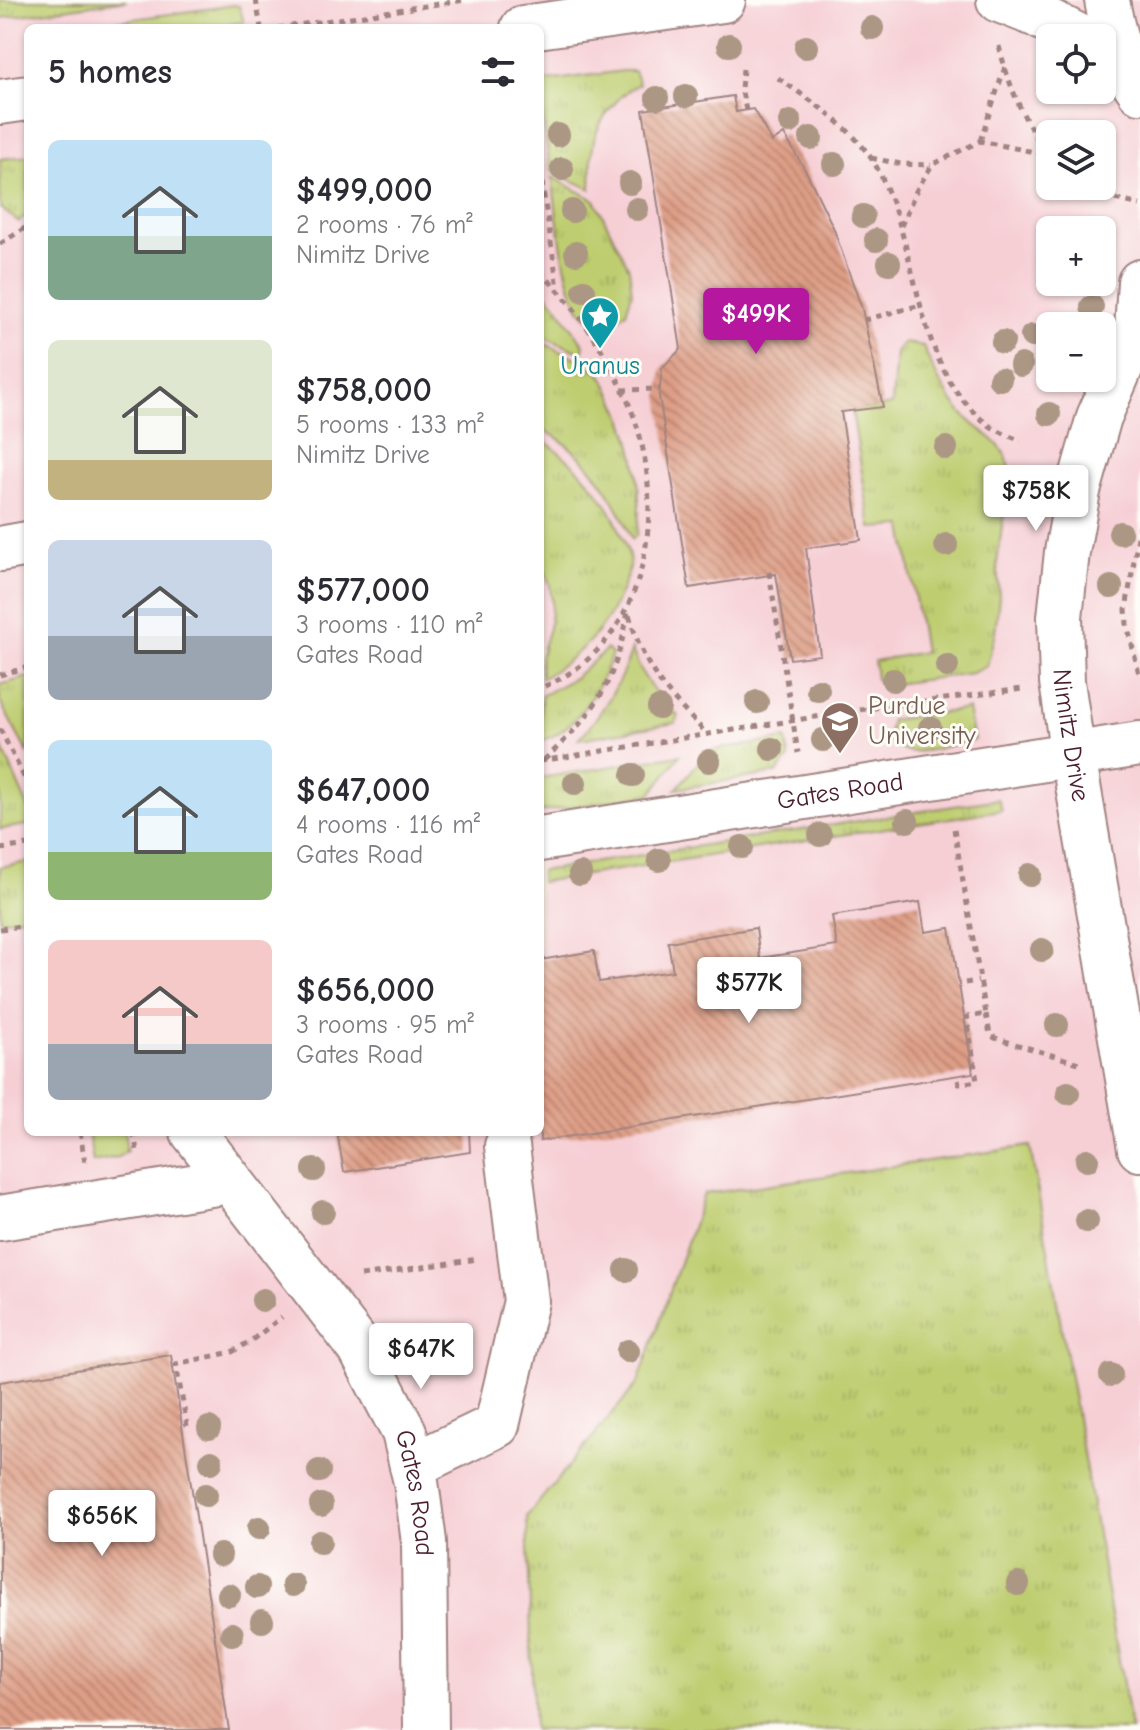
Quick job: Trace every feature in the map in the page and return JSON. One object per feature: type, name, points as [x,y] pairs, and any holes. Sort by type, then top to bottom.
[{"type":"street","points":[[544,25],[723,0]]},
{"type":"street","points":[[1107,0],[1123,70]]},
{"type":"street","points":[[998,21],[1035,14],[1055,24]]},
{"type":"street","points":[[0,102],[24,99]]},
{"type":"street","name":"Nimitz Drive","points":[[1140,282],[1139,328],[1099,417],[1078,491],[1060,617],[1061,658],[1073,756],[1140,1149]]},
{"type":"street","points":[[0,549],[24,545]]},
{"type":"street","name":"Gates Road","points":[[544,838],[1140,744]]},
{"type":"street","name":"Gates Road","points":[[196,1136],[360,1348],[404,1432],[424,1542],[426,1730]]},
{"type":"street","points":[[412,1466],[497,1425],[526,1301],[507,1146]]},
{"type":"street","points":[[0,1218],[229,1181]]},
{"type":"path","points":[[256,0],[260,24]]},
{"type":"path","points":[[305,24],[465,0]]},
{"type":"path","points":[[998,21],[1005,67],[1014,97],[1036,136]]},
{"type":"path","points":[[980,141],[1005,67]]},
{"type":"path","points":[[743,69],[741,88],[746,110]]},
{"type":"path","points":[[778,78],[829,113],[871,158],[901,227],[932,344],[960,396],[993,427],[1021,441]]},
{"type":"path","points":[[871,158],[901,164],[932,165],[980,141],[1036,153]]},
{"type":"path","points":[[901,227],[916,191],[932,165]]},
{"type":"path","points":[[544,196],[558,289]]},
{"type":"path","points":[[1116,199],[1140,205]]},
{"type":"path","points":[[0,244],[24,229]]},
{"type":"path","points":[[544,276],[558,289],[600,350],[622,390],[638,430],[646,464],[649,508],[645,552],[612,677],[593,709],[544,759]]},
{"type":"path","points":[[864,320],[921,305]]},
{"type":"path","points":[[622,390],[659,389]]},
{"type":"path","points":[[1140,525],[1126,609],[1140,678]]},
{"type":"path","points":[[769,572],[804,798]]},
{"type":"path","points":[[544,686],[569,674],[593,654],[628,611]]},
{"type":"path","points":[[628,611],[638,645],[650,670],[707,734]]},
{"type":"path","points":[[0,675],[24,668]]},
{"type":"path","points":[[544,761],[1021,689]]},
{"type":"path","points":[[0,729],[24,777]]},
{"type":"path","points":[[954,829],[978,981],[990,1034],[1075,1064],[1086,1065]]},
{"type":"path","points":[[0,849],[24,846]]},
{"type":"path","points":[[0,929],[24,926]]},
{"type":"path","points":[[965,983],[978,981]]},
{"type":"path","points":[[957,1076],[959,1084],[977,1081],[967,1017],[986,1014]]},
{"type":"path","points":[[359,1277],[520,1253]]},
{"type":"path","points":[[187,1426],[176,1364],[232,1352],[292,1309]]},
{"type":"shaded area","name":"Purdue University","points":[[0,0],[1140,0],[1140,1730],[0,1730]]},
{"type":"green space","points":[[0,0],[127,0],[0,18]]},
{"type":"green space","points":[[234,5],[239,6],[244,22],[229,24],[98,24]]},
{"type":"green space","points":[[634,71],[639,84],[618,99],[606,114],[595,137],[591,189],[551,171],[544,127],[544,81]]},
{"type":"green space","points":[[24,156],[24,217],[19,222],[0,208],[0,159]]},
{"type":"green space","points":[[552,177],[595,200],[629,268],[632,293],[626,312],[612,325],[596,323],[579,308],[562,252]]},
{"type":"green space","points":[[544,291],[584,345],[582,353],[544,337]]},
{"type":"green space","points":[[903,343],[923,346],[949,397],[968,419],[996,443],[1010,468],[997,563],[999,597],[995,632],[987,666],[972,673],[887,685],[876,679],[874,661],[924,652],[903,526],[871,528],[852,411],[892,405],[896,352]]},
{"type":"green space","points":[[544,344],[572,356],[600,374],[621,412],[632,446],[638,481],[639,517],[637,535],[632,539],[617,506],[596,475],[556,437],[544,430]]},
{"type":"green space","points":[[544,441],[578,469],[608,506],[629,555],[630,566],[615,604],[599,630],[579,651],[544,677],[544,644],[552,603],[544,569]]},
{"type":"green space","points":[[607,649],[612,654],[585,706],[565,728],[544,739],[544,694],[574,678]]},
{"type":"green space","points":[[632,649],[650,686],[678,716],[675,723],[579,739],[610,697]]},
{"type":"green space","points":[[24,678],[24,747],[0,702],[0,685]]},
{"type":"green space","points":[[968,709],[974,740],[918,751],[895,746],[890,736],[891,720]]},
{"type":"green space","points":[[786,739],[789,758],[777,773],[676,789],[708,751]]},
{"type":"green space","points":[[0,742],[24,798],[24,826],[0,829]]},
{"type":"green space","points":[[680,755],[651,794],[544,811],[544,777]]},
{"type":"green space","points":[[998,799],[1002,810],[544,881],[544,870]]},
{"type":"green space","points":[[24,863],[24,917],[0,920],[0,867]]},
{"type":"green space","points":[[89,1136],[125,1136],[127,1151],[118,1157],[93,1162]]},
{"type":"green space","points":[[1030,1146],[1131,1730],[534,1730],[527,1516],[638,1383],[704,1194]]},
{"type":"building","points":[[733,96],[736,112],[753,109],[772,142],[784,134],[807,173],[833,227],[862,309],[883,407],[841,412],[861,540],[806,548],[820,655],[790,659],[776,574],[689,588],[659,396],[662,368],[681,349],[643,110]]},
{"type":"building","points":[[920,902],[925,932],[950,928],[973,1073],[540,1141],[540,1136],[544,1136],[544,959],[594,951],[599,982],[673,971],[668,942],[756,928],[760,958],[837,946],[832,916]]},
{"type":"building","points":[[338,1136],[469,1136],[470,1152],[344,1172]]},
{"type":"building","points":[[171,1355],[229,1730],[0,1730],[0,1382]]},
{"type":"place","name":"Uranus","points":[[600,350]]},
{"type":"place","name":"Purdue University","points":[[840,755]]}]
